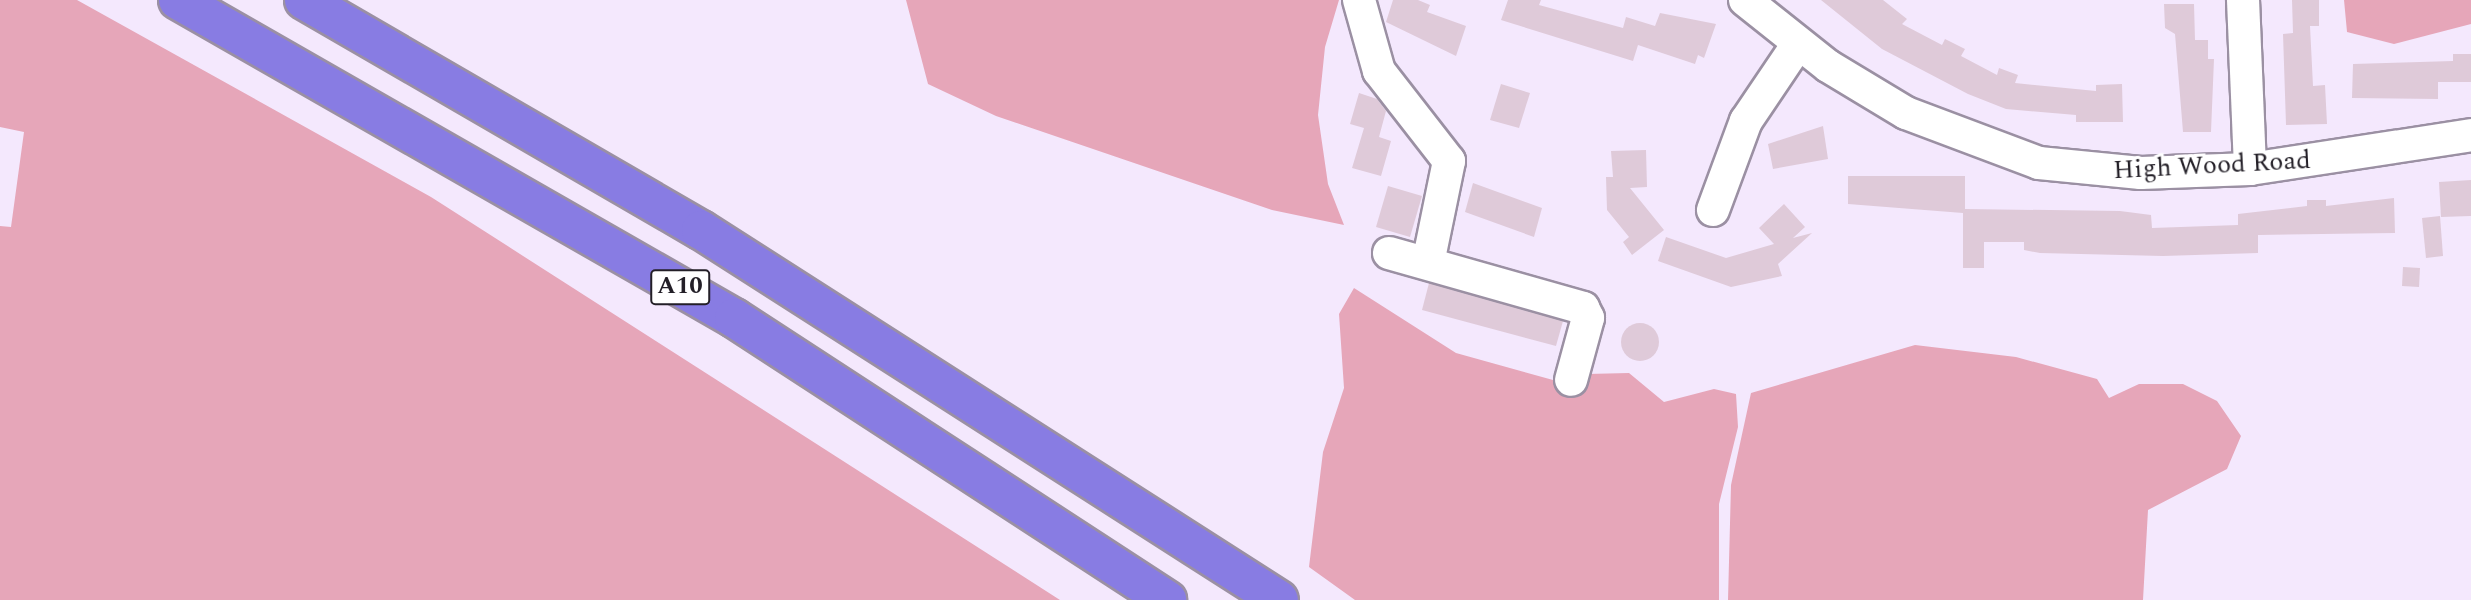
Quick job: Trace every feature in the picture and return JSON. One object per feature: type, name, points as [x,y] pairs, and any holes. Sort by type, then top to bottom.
[{"type":"highway","name":"A10","points":[[178,0],[734,318],[1167,600]]},
{"type":"highway","name":"A10","points":[[304,0],[734,250],[1279,600]]},
{"type":"street","points":[[1359,0],[1378,71],[1449,161],[1428,263]]},
{"type":"street","name":"High Wood Road","points":[[1745,0],[1798,44],[1906,113],[2015,158],[2113,172],[2250,169],[2471,135]]},
{"type":"street","points":[[2243,0],[2250,169]]},
{"type":"street","points":[[1713,210],[1746,121],[1798,44]]},
{"type":"street","points":[[1389,253],[1583,308],[1588,318],[1571,380]]},
{"type":"shaded area","points":[[0,0],[77,0],[431,197],[1060,600],[0,600],[0,226],[11,227],[24,132],[0,127]]},
{"type":"shaded area","points":[[906,0],[1339,0],[1325,47],[1318,115],[1328,184],[1344,225],[1272,210],[996,116],[928,84]]},
{"type":"shaded area","points":[[2344,0],[2471,0],[2471,24],[2394,44],[2347,32]]},
{"type":"shaded area","points":[[1354,288],[1456,353],[1582,388],[1587,374],[1629,373],[1664,402],[1714,389],[1736,394],[1738,427],[1719,504],[1719,600],[1355,600],[1309,567],[1323,452],[1344,388],[1339,314]]},
{"type":"shaded area","points":[[1915,345],[2016,357],[2097,379],[2109,398],[2139,384],[2183,384],[2217,401],[2241,436],[2227,469],[2148,510],[2143,600],[1728,600],[1731,485],[1751,393]]},
{"type":"building","points":[[1393,0],[1418,0],[1430,5],[1427,12],[1466,26],[1456,56],[1386,22]]},
{"type":"building","points":[[1508,0],[1541,0],[1539,5],[1623,28],[1626,17],[1655,26],[1660,13],[1716,24],[1704,58],[1698,55],[1695,64],[1638,45],[1633,61],[1501,20]]},
{"type":"building","points":[[1821,0],[1883,0],[1907,19],[1902,24],[1942,45],[1945,39],[1965,49],[1961,56],[1997,75],[1999,68],[2018,75],[2015,83],[2096,91],[2096,85],[2122,84],[2123,122],[2076,122],[2076,115],[2006,109],[1968,94],[1882,49]]},
{"type":"building","points":[[2292,0],[2319,0],[2319,26],[2310,26],[2313,86],[2325,85],[2327,124],[2286,125],[2283,34],[2293,33]]},
{"type":"building","points":[[2164,4],[2194,4],[2195,40],[2208,40],[2208,59],[2214,59],[2211,132],[2183,132],[2175,34],[2165,28]]},
{"type":"building","points":[[2453,54],[2471,54],[2471,82],[2438,82],[2438,99],[2352,98],[2353,64],[2453,61]]},
{"type":"building","points":[[1501,84],[1530,93],[1519,128],[1490,120]]},
{"type":"building","points":[[1359,93],[1377,99],[1386,111],[1379,137],[1391,141],[1381,176],[1352,168],[1364,128],[1350,124]]},
{"type":"building","points":[[1823,126],[1828,159],[1773,169],[1768,144]]},
{"type":"building","points":[[1646,150],[1647,187],[1630,188],[1664,230],[1632,255],[1623,242],[1629,237],[1607,210],[1606,177],[1613,177],[1611,151]]},
{"type":"building","points":[[1848,176],[1965,176],[1965,209],[2120,211],[2151,215],[2152,228],[2238,225],[2238,214],[2307,206],[2307,200],[2326,200],[2326,206],[2394,198],[2395,233],[2258,235],[2258,253],[2163,256],[2040,253],[2024,250],[2024,242],[1984,242],[1984,268],[1963,268],[1963,213],[1848,204]]},
{"type":"building","points":[[2471,180],[2471,216],[2441,217],[2439,182]]},
{"type":"building","points":[[1473,183],[1542,208],[1534,237],[1465,212]]},
{"type":"building","points":[[1388,186],[1422,196],[1410,237],[1376,227]]},
{"type":"building","points":[[1784,204],[1805,227],[1793,238],[1812,233],[1778,264],[1782,276],[1731,287],[1658,261],[1666,237],[1726,258],[1774,244],[1759,228]]},
{"type":"building","points":[[2440,216],[2443,256],[2426,258],[2422,218]]},
{"type":"building","points":[[2403,267],[2420,268],[2419,287],[2402,286]]},
{"type":"building","points":[[1429,283],[1563,321],[1556,346],[1422,310]]},
{"type":"building","points":[[1640,323],[1653,329],[1659,342],[1653,355],[1640,361],[1627,355],[1621,342],[1627,329]]}]
